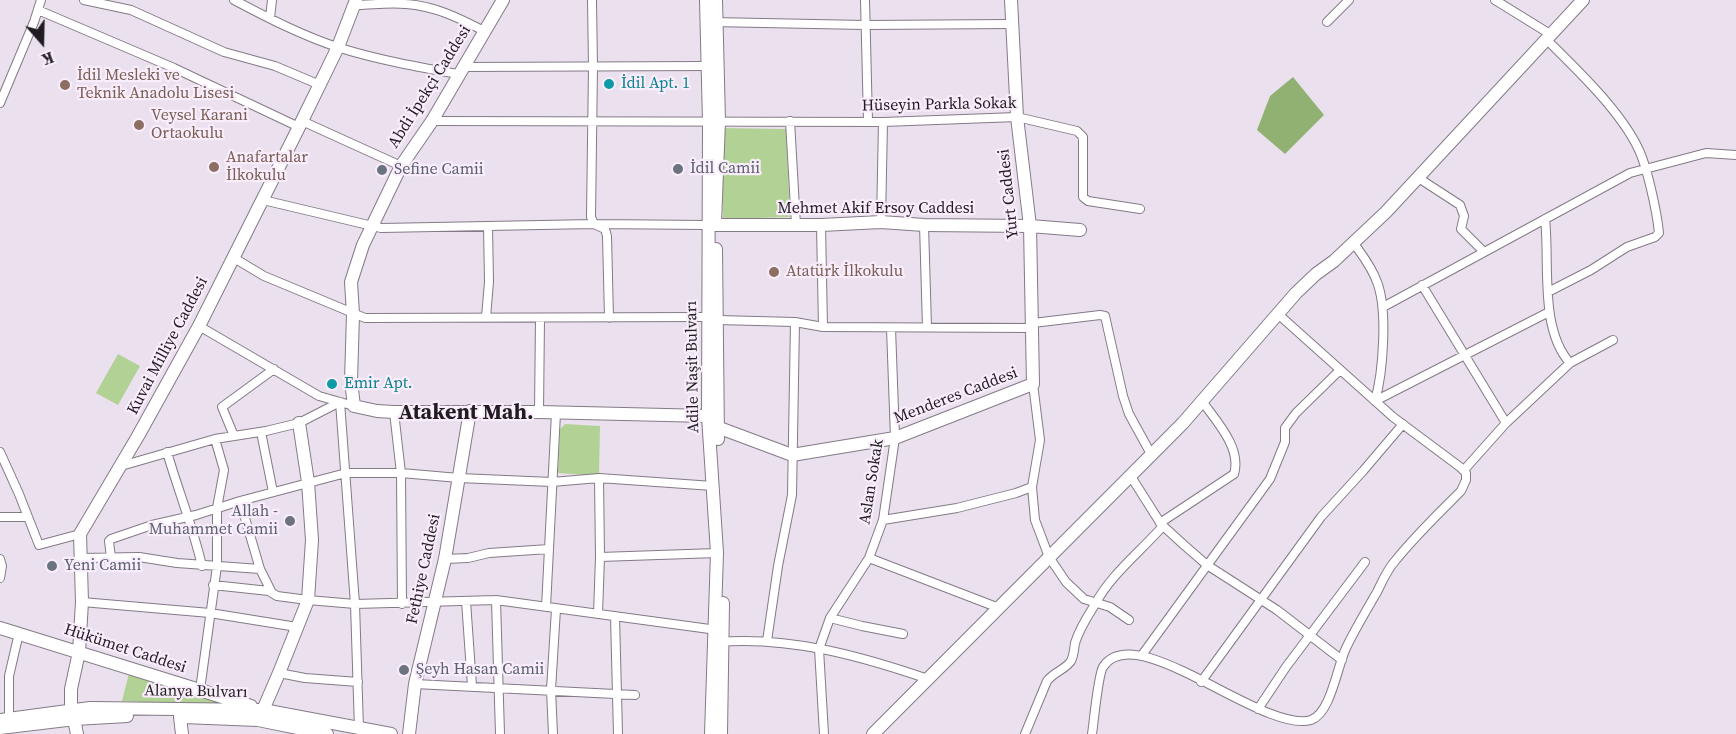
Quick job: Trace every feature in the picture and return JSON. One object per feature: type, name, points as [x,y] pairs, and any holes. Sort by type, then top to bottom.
[{"type":"street","points":[[0,103],[41,0]]},
{"type":"street","points":[[84,0],[131,10],[224,52],[274,66],[320,85]]},
{"type":"street","points":[[234,0],[338,47],[387,61],[460,71],[708,66]]},
{"type":"street","points":[[270,18],[272,0]]},
{"type":"street","name":"Abdi İpekçi Caddesi","points":[[354,406],[351,381],[353,314],[351,282],[363,245],[401,166],[432,121],[503,0]]},
{"type":"street","points":[[592,0],[591,217],[594,224],[605,229],[607,236],[609,318]]},
{"type":"street","name":"Adile Naşit Bulvarı","points":[[706,0],[711,22],[714,122],[711,225],[721,491],[719,636],[711,734]]},
{"type":"street","name":"Adile Naşit Bulvarı","points":[[714,122],[708,66],[711,22],[716,0]]},
{"type":"street","points":[[865,0],[868,121]]},
{"type":"street","name":"Yurt Caddesi","points":[[1011,0],[1017,117],[1030,226],[1033,384]]},
{"type":"street","points":[[1327,22],[1349,0]]},
{"type":"street","points":[[1495,0],[1548,37],[1626,127],[1639,149],[1658,219],[1659,233],[1655,237],[1627,247],[1591,270],[1548,292]]},
{"type":"street","points":[[873,734],[1184,423],[1278,314],[1316,274],[1334,261],[1386,212],[1583,0]]},
{"type":"street","points":[[355,2],[405,3],[430,7],[456,16],[484,31]]},
{"type":"street","name":"Kuvai Milliye Caddesi","points":[[80,534],[121,466],[199,326],[320,85],[338,47],[355,2]]},
{"type":"street","points":[[38,9],[401,166]]},
{"type":"street","points":[[711,22],[865,26],[1011,24]]},
{"type":"street","name":"Hüseyin Parkla Sokak","points":[[432,121],[883,122],[1017,117],[1077,131],[1083,137],[1083,197],[1088,201],[1140,208]]},
{"type":"street","points":[[790,122],[796,225]]},
{"type":"street","points":[[881,222],[883,122]]},
{"type":"street","points":[[1383,307],[1629,173],[1706,153],[1736,155]]},
{"type":"street","points":[[1417,177],[1460,205],[1464,216],[1461,229],[1484,252]]},
{"type":"street","points":[[263,200],[381,228],[594,224],[711,225]]},
{"type":"street","points":[[1545,219],[1549,312],[1564,356],[1570,363]]},
{"type":"street","name":"Mehmet Akif Ersoy Caddesi","points":[[711,225],[821,225],[881,222],[924,225],[1030,226],[1080,230]]},
{"type":"street","points":[[821,225],[824,327]]},
{"type":"street","points":[[924,225],[927,327]]},
{"type":"street","points":[[486,317],[489,282],[488,226]]},
{"type":"street","points":[[1353,242],[1368,262],[1378,283],[1383,307],[1380,381],[1375,401]]},
{"type":"street","points":[[234,258],[264,276],[364,318],[713,318],[795,322],[824,327],[891,328],[1033,325],[1105,316],[1123,396],[1129,414],[1151,454]]},
{"type":"street","points":[[1422,285],[1506,423]]},
{"type":"street","points":[[1375,401],[1549,312]]},
{"type":"street","points":[[1092,734],[1102,668],[1112,657],[1120,654],[1142,655],[1258,710],[1289,722],[1313,720],[1324,711],[1342,660],[1393,562],[1461,491],[1466,480],[1464,471],[1402,424],[1278,314]]},
{"type":"street","points":[[539,412],[540,318]]},
{"type":"street","name":"Adile Naşit Bulvarı","points":[[713,318],[708,416],[717,553],[721,734]]},
{"type":"street","points":[[767,641],[778,566],[792,495],[795,322]]},
{"type":"street","points":[[199,326],[319,396],[377,411],[708,416]]},
{"type":"street","name":"Aslan Sokak","points":[[824,734],[819,649],[830,618],[869,558],[883,520],[895,438],[891,328]]},
{"type":"street","points":[[1464,471],[1506,423],[1570,363],[1613,340]]},
{"type":"street","points":[[234,436],[222,407],[274,369]]},
{"type":"street","points":[[1142,655],[1270,479],[1285,442],[1286,428],[1296,413],[1340,370]]},
{"type":"street","points":[[1033,384],[1040,441],[1032,487],[1035,520],[1049,557],[1066,582],[1084,599],[1110,607],[1129,620]]},
{"type":"street","name":"Menderes Caddesi","points":[[717,427],[792,455],[895,438],[1033,384]]},
{"type":"street","points":[[1025,734],[1047,681],[1052,674],[1071,660],[1079,633],[1095,603],[1116,573],[1146,545],[1161,524],[1234,474],[1236,468],[1234,456],[1228,439],[1202,401]]},
{"type":"street","points":[[121,466],[215,439],[299,423],[340,402]]},
{"type":"street","points":[[340,402],[355,604],[358,729]]},
{"type":"street","name":"Fethiye Caddesi","points":[[409,734],[415,684],[445,559],[470,411]]},
{"type":"street","points":[[394,412],[401,473],[402,604]]},
{"type":"street","points":[[553,734],[549,549],[556,413]]},
{"type":"street","points":[[261,715],[308,600],[312,540],[308,482],[299,423]]},
{"type":"street","points":[[1202,682],[1321,517],[1402,424]]},
{"type":"street","points":[[261,432],[273,492]]},
{"type":"street","points":[[200,690],[217,566],[217,508],[224,470],[215,439]]},
{"type":"street","points":[[167,452],[202,566]]},
{"type":"street","points":[[0,453],[39,545],[80,534],[79,651],[71,689],[77,734]]},
{"type":"street","points":[[111,558],[109,541],[111,539],[152,525],[345,473],[401,473],[552,482],[599,478],[713,486]]},
{"type":"street","points":[[1130,475],[1161,524],[1207,565],[1261,600],[1342,660]]},
{"type":"street","points":[[598,614],[599,478]]},
{"type":"street","points":[[883,520],[957,508],[1032,487]]},
{"type":"street","points":[[240,501],[260,569],[272,594]]},
{"type":"street","points":[[0,517],[28,517]]},
{"type":"street","points":[[445,559],[549,549]]},
{"type":"street","points":[[600,556],[717,553]]},
{"type":"street","points":[[81,558],[139,557],[202,566],[260,569]]},
{"type":"street","points":[[869,558],[999,608]]},
{"type":"street","points":[[0,559],[2,566],[0,578]]},
{"type":"street","points":[[1258,710],[1286,667],[1365,562]]},
{"type":"street","points":[[213,585],[269,591],[272,594],[308,600],[355,604],[496,600],[615,616],[734,640],[767,641],[819,649],[883,664],[928,679]]},
{"type":"street","points":[[496,600],[500,734]]},
{"type":"street","points":[[466,601],[472,686]]},
{"type":"street","points":[[81,602],[210,613],[297,627]]},
{"type":"street","points":[[615,616],[618,734]]},
{"type":"street","points":[[830,618],[903,634]]},
{"type":"street","name":"Hükümet Caddesi","points":[[0,628],[200,690],[261,715]]},
{"type":"street","points":[[3,722],[9,676],[20,633]]},
{"type":"street","points":[[279,673],[304,678],[358,682]]},
{"type":"street","points":[[415,684],[635,695]]},
{"type":"street","name":"Alanya Bulvarı","points":[[3,722],[73,714],[261,715],[391,734]]},
{"type":"street","name":"Alanya Bulvarı","points":[[73,714],[180,717],[261,715],[327,734]]},
{"type":"street","points":[[180,717],[182,734]]},
{"type":"green space","points":[[1293,77],[1324,115],[1285,154],[1257,130],[1270,96]]},
{"type":"green space","points":[[721,128],[786,129],[790,217],[723,219]]},
{"type":"green space","points":[[118,354],[140,366],[118,405],[96,393]]},
{"type":"green space","points":[[565,424],[600,426],[599,476],[558,473],[560,429]]},
{"type":"green space","points":[[129,673],[222,701],[223,706],[122,701]]},
{"type":"place","name":"İdil Apt. 1","points":[[609,84]]},
{"type":"place","name":"İdil Mesleki ve Teknik Anadolu Lisesi","points":[[65,85]]},
{"type":"place","name":"Veysel Karani Ortaokulu","points":[[139,125]]},
{"type":"place","name":"Anafartalar İlkokulu","points":[[214,167]]},
{"type":"place","name":"İdil Camii","points":[[678,169]]},
{"type":"place","name":"Sefine Camii","points":[[382,170]]},
{"type":"place","name":"Atatürk İlkokulu","points":[[774,272]]},
{"type":"place","name":"Emir Apt.","points":[[332,384]]},
{"type":"place","name":"Allah - Muhammet Camii","points":[[290,521]]},
{"type":"place","name":"Yeni Camii","points":[[52,566]]},
{"type":"place","name":"Şeyh Hasan Camii","points":[[404,670]]},
{"type":"district","name":"Atakent Mah.","points":[[466,413]]}]
